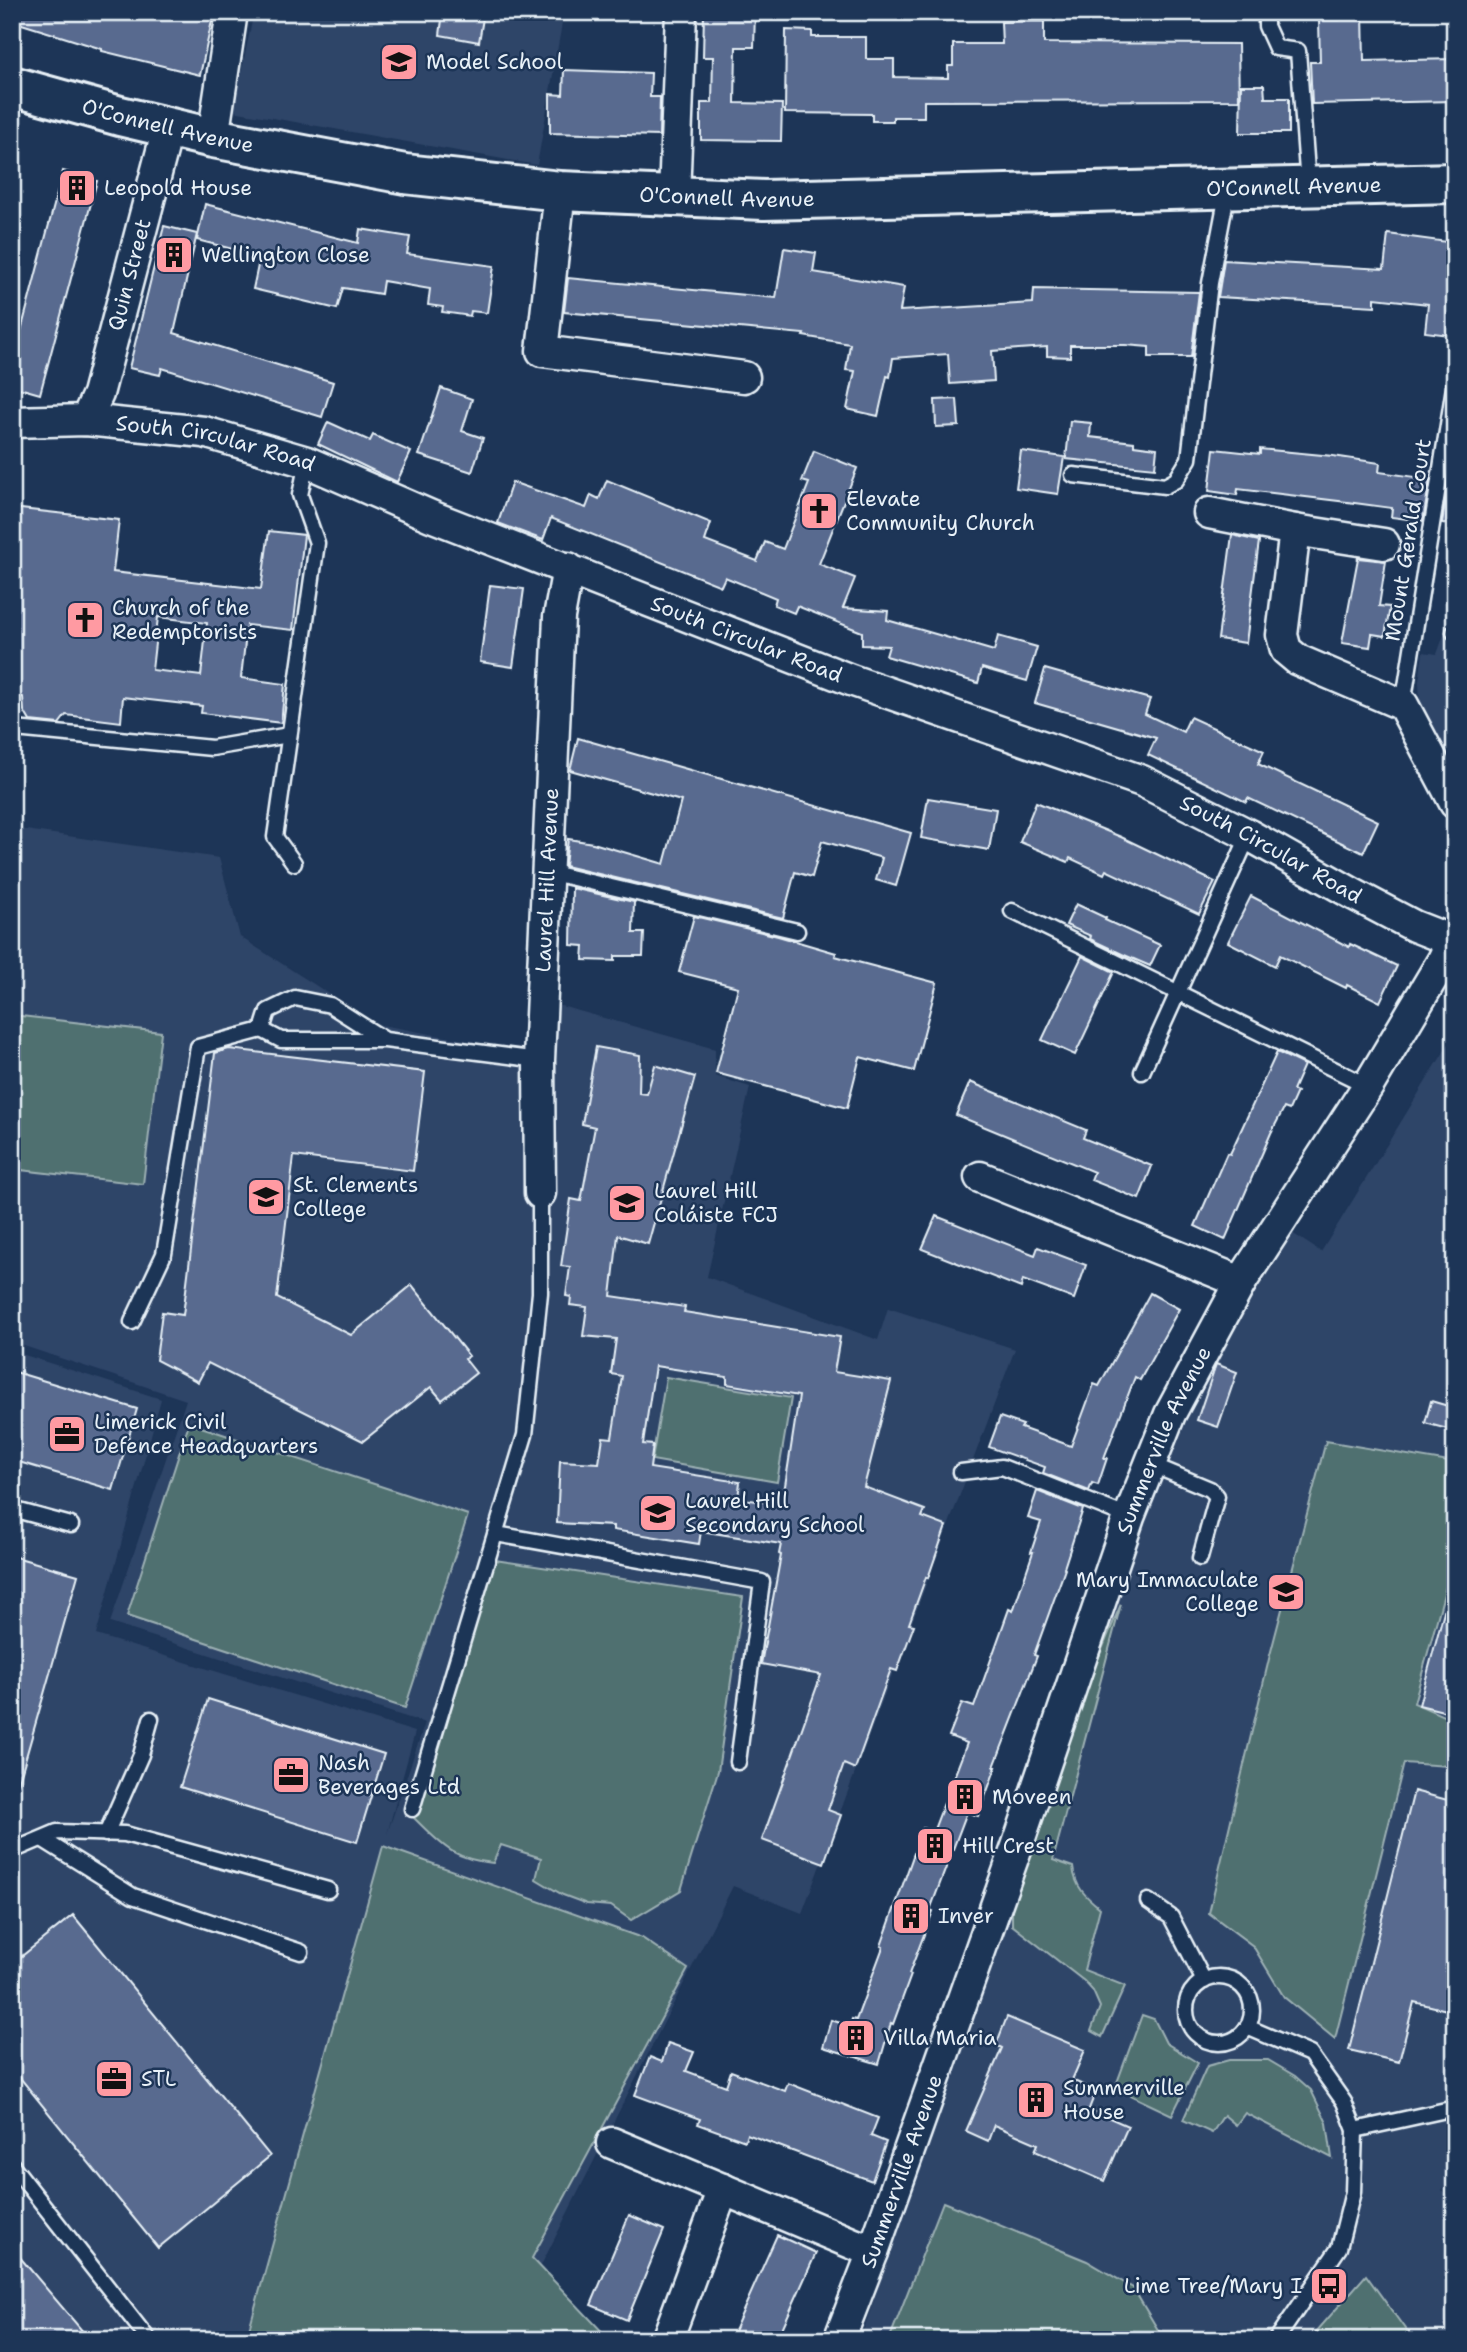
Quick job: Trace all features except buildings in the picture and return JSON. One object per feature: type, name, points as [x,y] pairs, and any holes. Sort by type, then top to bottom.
[{"type":"main road","name":"O'Connell Avenue","points":[[12,86],[213,138],[405,174],[560,191],[764,200],[1455,183]]},
{"type":"street","points":[[213,138],[232,12]]},
{"type":"street","points":[[674,197],[681,12]]},
{"type":"street","name":"Quin Street","points":[[86,420],[98,394],[168,128]]},
{"type":"street","points":[[560,191],[542,351],[744,377]]},
{"type":"street","name":"South Circular Road","points":[[12,422],[86,420],[204,432],[307,462],[431,516],[851,680],[1142,781],[1249,835],[1414,926],[1454,939]]},
{"type":"street","points":[[1209,513],[1384,544]]},
{"type":"street","points":[[1295,530],[1282,635],[1286,650],[1298,660],[1404,705],[1455,803]]},
{"type":"street","name":"Laurel Hill Avenue","points":[[540,1193],[539,1060],[559,617],[568,568]]},
{"type":"street","name":"Summerville Avenue","points":[[839,2340],[873,2252],[1023,1828],[1129,1517],[1170,1414],[1241,1282],[1368,1086],[1454,939]]},
{"type":"street","points":[[980,1177],[1241,1282]]},
{"type":"street","points":[[612,2143],[873,2252]]},
{"type":"street","points":[[667,2340],[723,2189]]},
{"type":"lane","points":[[1266,12],[1266,26],[1276,48],[1298,51],[1308,188]]},
{"type":"lane","points":[[1073,475],[1165,486],[1176,480],[1189,459],[1210,284],[1229,188]]},
{"type":"lane","name":"Mount Gerald Court","points":[[1404,705],[1455,382]]},
{"type":"lane","points":[[294,863],[275,837],[317,543],[300,495],[307,462]]},
{"type":"lane","points":[[15,729],[212,748],[289,735]]},
{"type":"lane","points":[[1142,1072],[1249,835]]},
{"type":"lane","points":[[548,872],[797,931]]},
{"type":"lane","points":[[1012,911],[1368,1086]]},
{"type":"lane","points":[[262,1030],[268,1011],[295,998],[330,1005],[385,1041]]},
{"type":"lane","points":[[132,1322],[164,1254],[198,1047],[262,1030],[281,1040],[385,1041],[539,1060]]},
{"type":"lane","points":[[412,1810],[525,1435],[540,1293],[540,1193]]},
{"type":"lane","points":[[1150,1464],[1214,1491],[1217,1496],[1200,1558]]},
{"type":"lane","points":[[961,1472],[1002,1467],[1129,1517]]},
{"type":"lane","points":[[12,1509],[71,1525]]},
{"type":"lane","points":[[496,1534],[762,1582],[737,1762]]},
{"type":"lane","points":[[106,1834],[141,1755],[151,1718]]},
{"type":"lane","points":[[12,1851],[57,1832],[125,1835],[328,1890]]},
{"type":"lane","points":[[42,1839],[134,1896],[301,1952]]},
{"type":"lane","points":[[1149,1901],[1171,1917],[1204,1981]]},
{"type":"lane","points":[[1223,1978],[1236,1982],[1245,1991],[1251,2002],[1251,2015],[1247,2027],[1239,2037],[1215,2043],[1203,2039],[1193,2030],[1187,2019],[1186,2006],[1191,1994],[1204,1981],[1223,1978]]},
{"type":"lane","points":[[1247,2027],[1310,2053],[1345,2102],[1355,2130],[1353,2192],[1339,2248],[1276,2340]]},
{"type":"lane","points":[[1355,2130],[1455,2108]]},
{"type":"lane","points":[[12,2165],[149,2340]]},
{"type":"shaded area","name":"Model School","points":[[254,12],[564,12],[537,165],[233,111]]},
{"type":"shaded area","points":[[1448,624],[1455,626],[1455,773],[1429,728],[1420,705],[1419,682],[1423,652],[1437,654]]},
{"type":"shaded area","points":[[12,828],[219,858],[240,937],[376,1024],[535,1053],[550,1003],[715,1049],[715,1076],[750,1087],[707,1277],[878,1340],[888,1308],[1015,1349],[802,1913],[733,1886],[526,2295],[575,2340],[12,2340],[12,1351],[161,1399],[96,1635],[415,1732],[387,1834],[425,1723],[110,1623],[186,1400],[12,1342]]},
{"type":"shaded area","name":"Mary Immaculate College","points":[[1455,1034],[1455,2172],[1442,2190],[1455,2200],[1455,2340],[860,2340],[1171,1442],[1289,1231],[1321,1252]]},
{"type":"green space","points":[[12,1015],[161,1032],[143,1184],[12,1169]]},
{"type":"green space","points":[[666,1377],[791,1398],[777,1482],[652,1460]]},
{"type":"green space","points":[[189,1423],[468,1515],[405,1708],[127,1616]]},
{"type":"green space","points":[[1326,1441],[1455,1463],[1455,1554],[1414,1703],[1455,1721],[1448,1766],[1404,1763],[1335,2039],[1284,1997],[1253,1946],[1209,1913],[1269,1659]]},
{"type":"green space","points":[[495,1560],[743,1597],[718,1771],[681,1890],[631,1920],[611,1906],[587,1904],[563,1895],[536,1879],[541,1858],[501,1845],[493,1863],[467,1858],[440,1843],[414,1818]]},
{"type":"green space","points":[[1121,1604],[1053,1860],[1073,1867],[1082,1890],[1100,1908],[1084,1970],[1125,1986],[1102,2037],[1091,2031],[1100,2007],[1093,1991],[1012,1925],[1012,1901],[1063,1742]]},
{"type":"green space","points":[[383,1846],[642,1938],[688,1969],[532,2258],[610,2340],[246,2340]]},
{"type":"green space","points":[[1142,2015],[1154,2019],[1166,2043],[1198,2063],[1172,2115],[1115,2088]]},
{"type":"green space","points":[[1229,2060],[1268,2060],[1295,2076],[1311,2090],[1327,2123],[1332,2158],[1245,2113],[1236,2125],[1224,2115],[1212,2133],[1183,2120],[1207,2066]]},
{"type":"green space","points":[[943,2202],[1087,2261],[1133,2288],[1164,2340],[889,2340]]},
{"type":"green space","points":[[1366,2275],[1413,2340],[1309,2340]]},
{"type":"place","name":"Model School","points":[[399,62]]},
{"type":"place","name":"Leopold House","points":[[77,188]]},
{"type":"place","name":"Wellington Close","points":[[174,255]]},
{"type":"place","name":"Elevate Community Church","points":[[819,511]]},
{"type":"place","name":"Church of the Redemptorists","points":[[85,620]]},
{"type":"place","name":"St. Clements College","points":[[266,1197]]},
{"type":"place","name":"Laurel Hill Coláiste FCJ","points":[[627,1203]]},
{"type":"place","name":"Limerick Civil Defence Headquarters","points":[[67,1434]]},
{"type":"place","name":"Laurel Hill Secondary School","points":[[658,1513]]},
{"type":"place","name":"Mary Immaculate College","points":[[1286,1592]]},
{"type":"place","name":"Nash Beverages Ltd","points":[[291,1775]]},
{"type":"place","name":"Moveen","points":[[965,1797]]},
{"type":"place","name":"Hill Crest","points":[[935,1846]]},
{"type":"place","name":"Inver","points":[[911,1916]]},
{"type":"place","name":"Villa Maria","points":[[856,2038]]},
{"type":"place","name":"STL","points":[[114,2079]]},
{"type":"place","name":"Summerville House","points":[[1036,2100]]},
{"type":"place","name":"Lime Tree/Mary I","points":[[1329,2286]]}]
